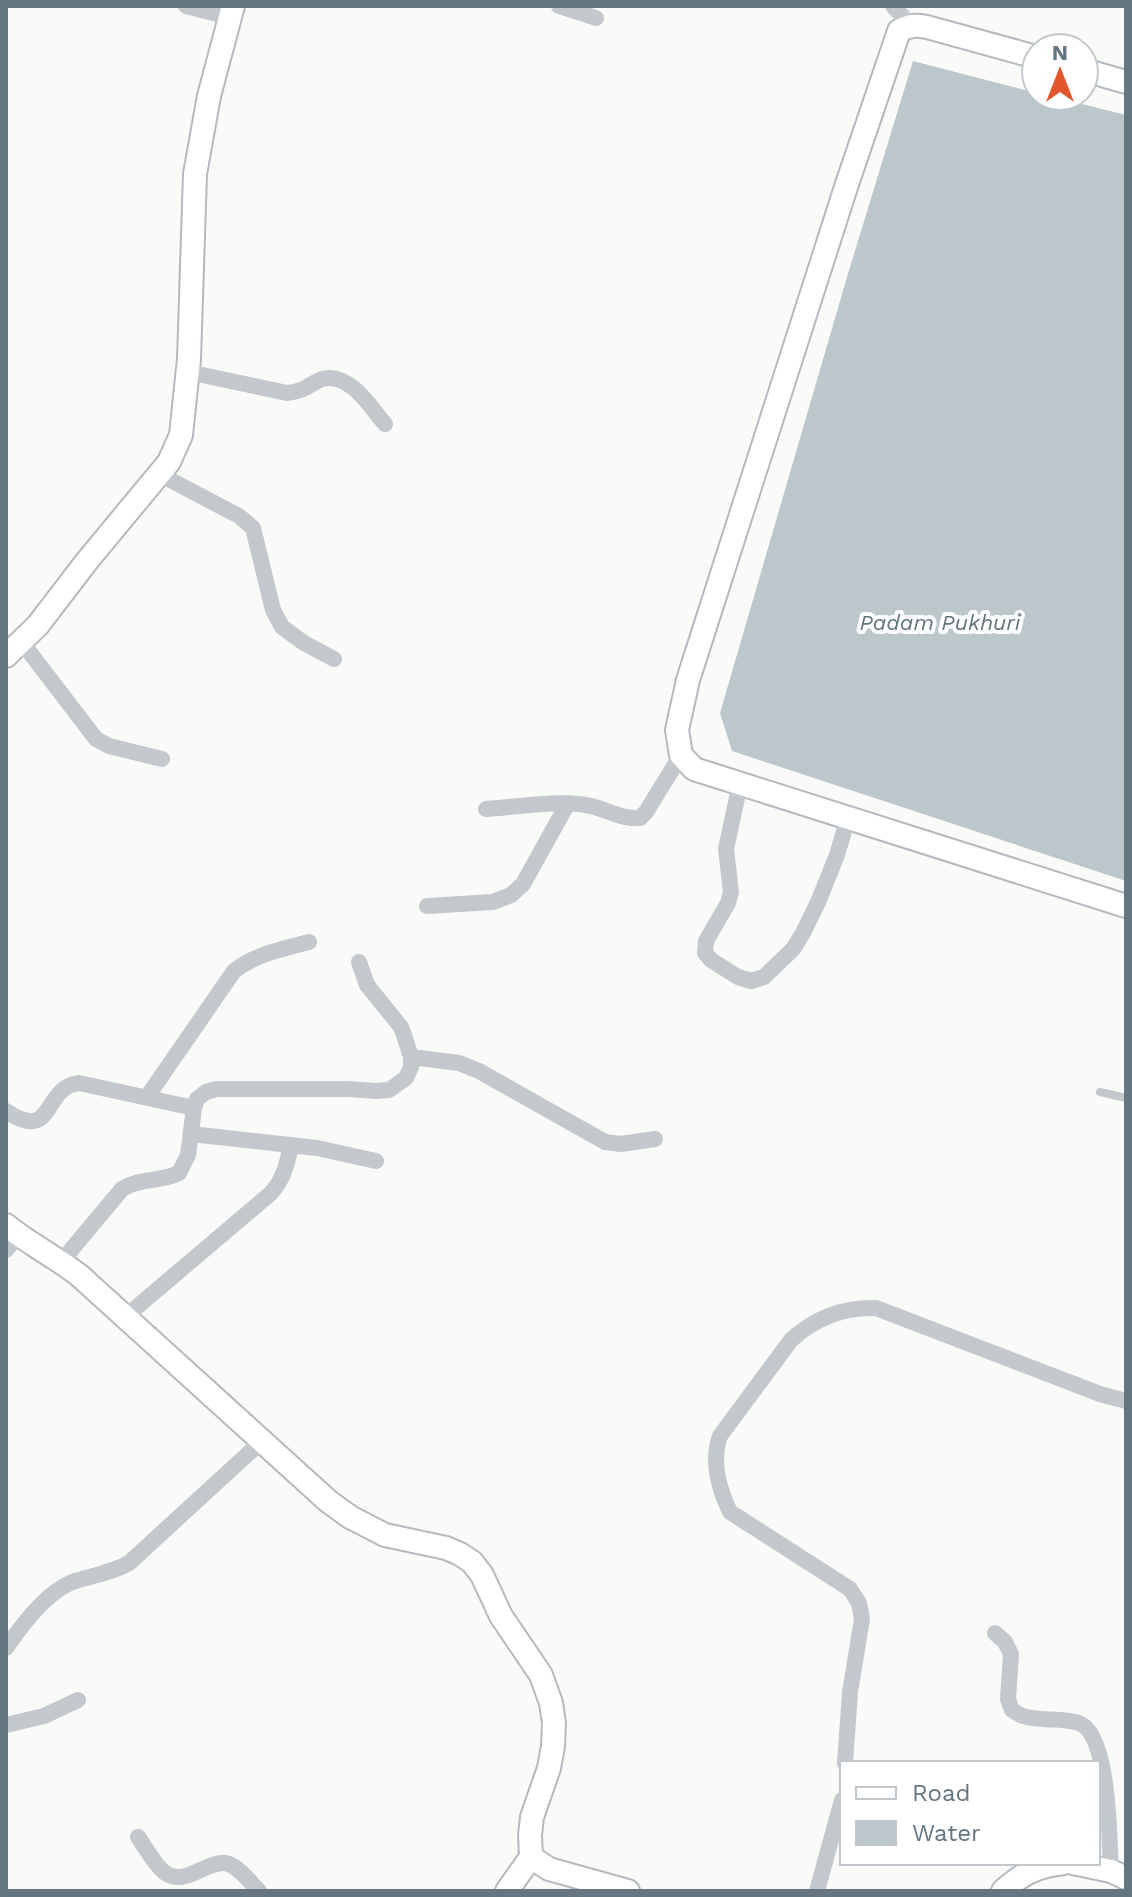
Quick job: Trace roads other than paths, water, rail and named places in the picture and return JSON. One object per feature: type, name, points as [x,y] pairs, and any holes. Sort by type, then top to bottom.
[{"type":"street","points":[[162,759],[109,746],[96,739],[14,648],[38,625],[169,462],[181,435],[188,372],[195,174],[209,96],[231,12],[186,6]]},
{"type":"street","points":[[559,6],[596,18]]},
{"type":"street","points":[[893,6],[905,19],[906,26]]},
{"type":"street","points":[[1020,53],[916,25],[899,31],[850,173],[688,680],[677,730],[681,755],[694,769],[1126,906]]},
{"type":"street","points":[[1100,75],[1126,82]]},
{"type":"street","points":[[188,372],[287,393],[303,390],[328,378],[342,381],[354,389],[385,424]]},
{"type":"street","points":[[159,474],[239,516],[253,528],[273,610],[282,627],[334,659]]},
{"type":"street","points":[[486,809],[568,803],[589,805],[629,819],[640,818],[681,755]]},
{"type":"street","points":[[740,784],[726,849],[731,892],[706,941],[705,953],[738,977],[751,981],[764,977],[793,949],[819,900],[848,818]]},
{"type":"street","points":[[427,906],[493,902],[511,895],[523,884],[568,803]]},
{"type":"street","points":[[147,1097],[234,971],[247,960],[309,942]]},
{"type":"street","points":[[61,1262],[122,1189],[179,1173],[188,1155],[197,1099],[206,1092],[217,1089],[389,1090],[406,1078],[411,1057],[401,1027],[367,985],[359,962]]},
{"type":"street","points":[[411,1057],[459,1063],[479,1071],[605,1142],[621,1144],[655,1139]]},
{"type":"street","points":[[6,1111],[19,1120],[35,1121],[42,1117],[63,1089],[79,1083],[194,1108]]},
{"type":"street","points":[[191,1134],[317,1148],[376,1161]]},
{"type":"street","points":[[125,1317],[278,1186],[291,1146]]},
{"type":"street","points":[[10,1237],[61,1262],[328,1501],[350,1517],[385,1535],[460,1554],[472,1562],[482,1575],[501,1616],[541,1675],[554,1723],[549,1768],[532,1817],[531,1857],[507,1891]]},
{"type":"street","points":[[845,1761],[850,1692],[862,1619],[859,1603],[850,1589],[730,1512],[715,1461],[720,1436],[791,1340],[803,1328],[840,1311],[876,1308],[1100,1394],[1126,1401]]},
{"type":"street","points":[[6,1648],[24,1622],[61,1588],[75,1581],[116,1571],[129,1563],[262,1441]]},
{"type":"street","points":[[995,1633],[1005,1642],[1011,1654],[1008,1699],[1012,1710],[1024,1717],[1082,1724],[1091,1732],[1098,1749],[1122,1878],[1080,1865]]},
{"type":"street","points":[[6,1725],[44,1716],[78,1700]]},
{"type":"street","points":[[817,1891],[840,1807]]},
{"type":"street","points":[[138,1837],[163,1872],[172,1877],[226,1863],[237,1869],[259,1891]]},
{"type":"street","points":[[531,1857],[549,1869],[628,1891]]},
{"type":"street","points":[[1003,1891],[1029,1870],[1046,1865]]},
{"type":"lane","points":[[1100,1092],[1126,1098]]},
{"type":"water","name":"Padam Pukhuri","points":[[913,61],[1020,89],[1020,112],[1100,112],[1100,108],[1126,115],[1126,881],[732,751],[720,713]]}]
